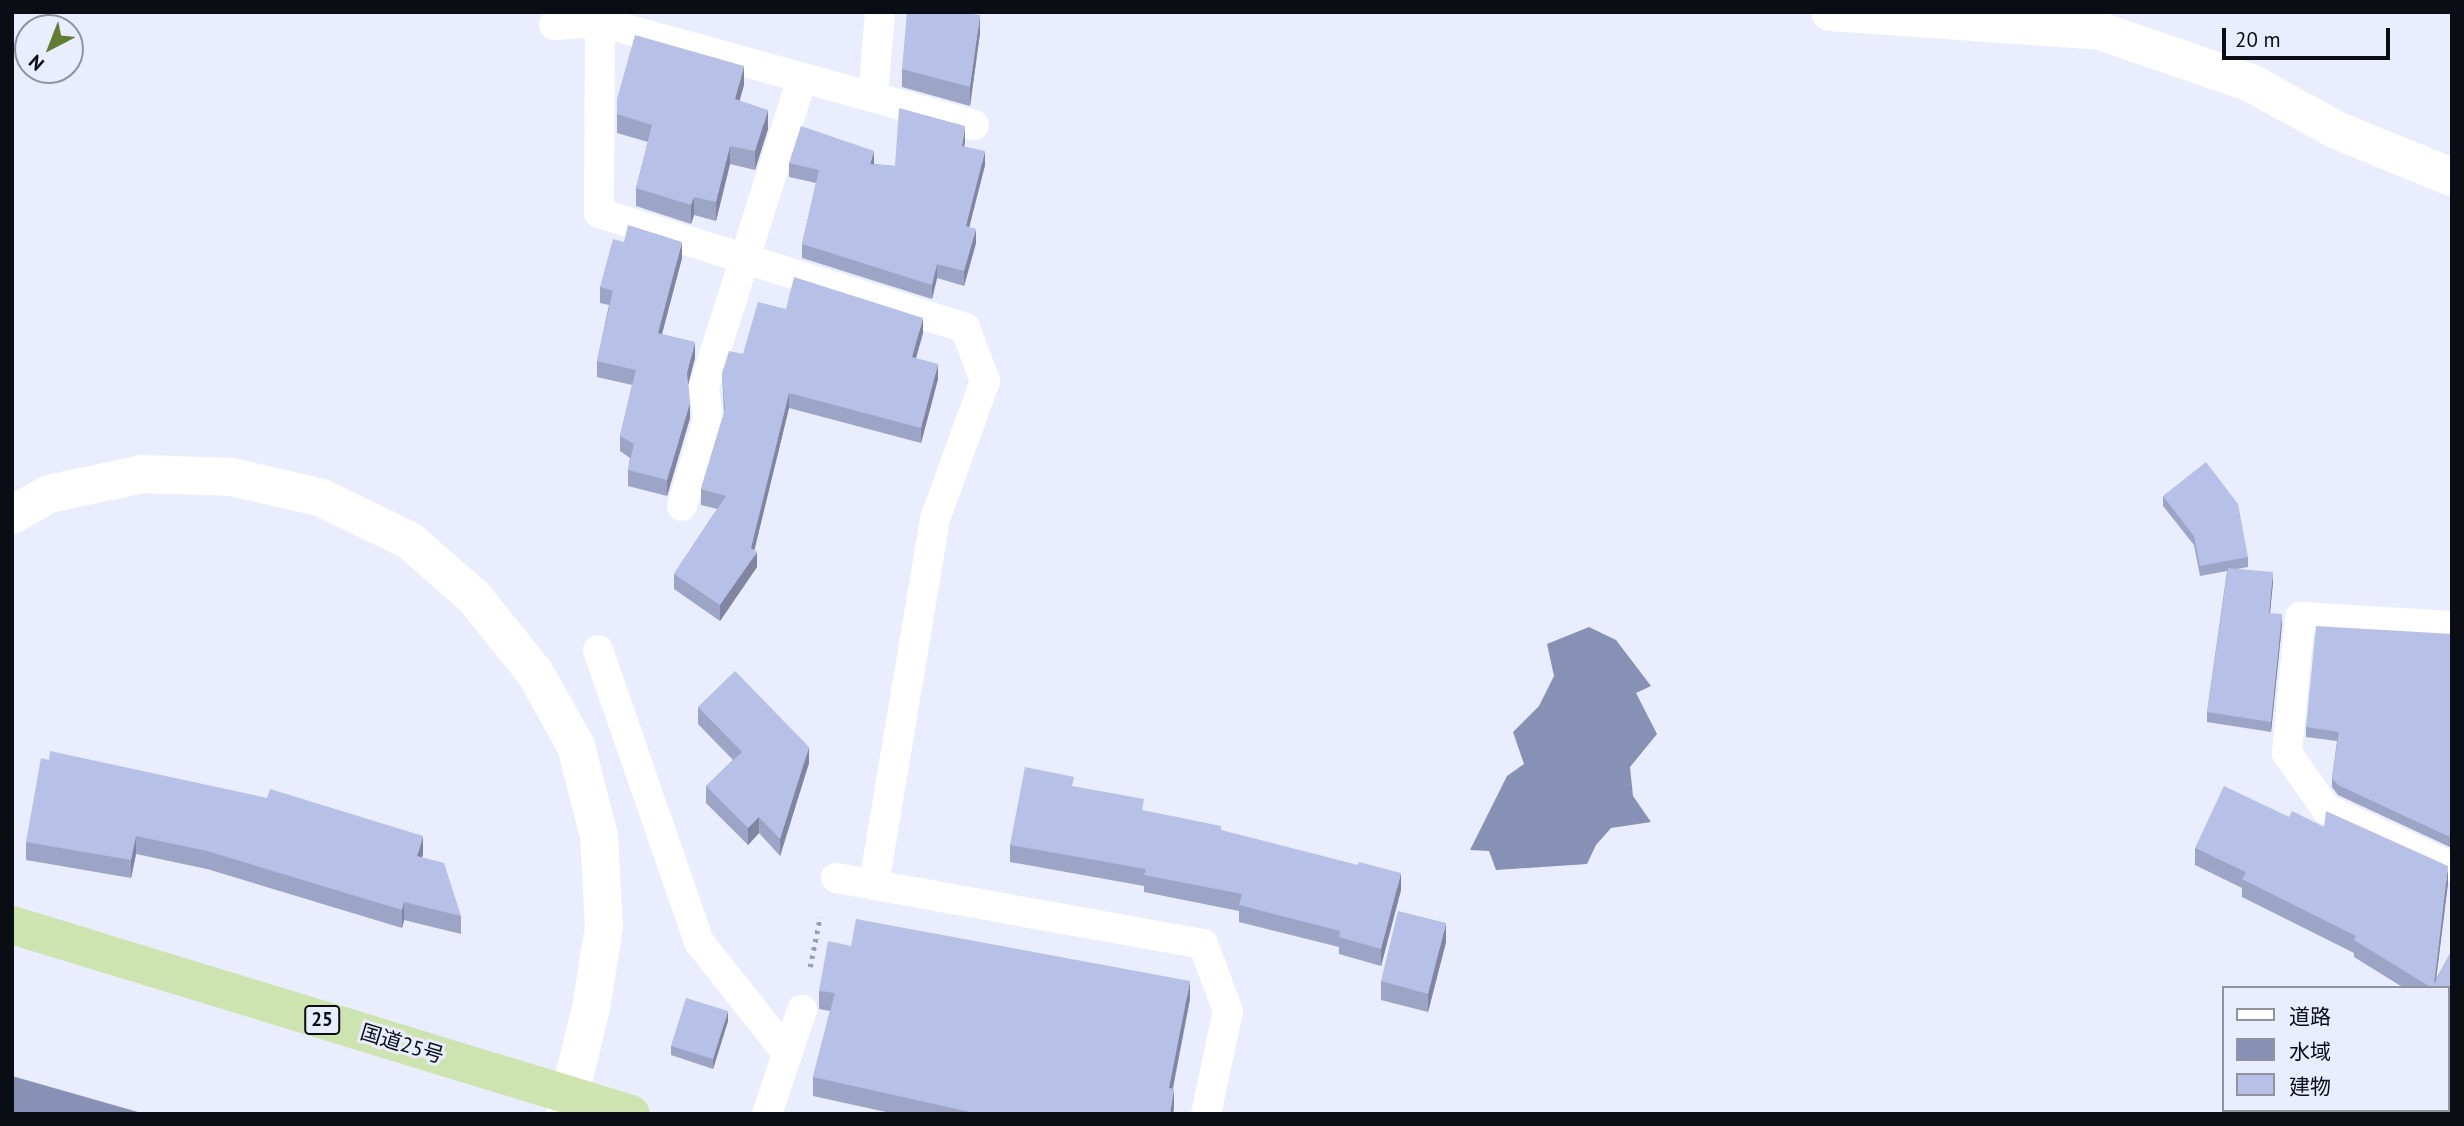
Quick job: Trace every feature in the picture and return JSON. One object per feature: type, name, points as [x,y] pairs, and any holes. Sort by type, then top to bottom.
[{"type":"highway","name":"国道25号","points":[[12,925],[631,1114]]},
{"type":"street","points":[[1829,12],[2100,31],[2251,83],[2336,130],[2452,177]]},
{"type":"street","points":[[12,516],[49,494],[142,474],[232,477],[322,498],[410,541],[474,597],[536,673],[576,746],[599,836],[604,927],[591,1008],[565,1114]]},
{"type":"lane","points":[[873,96],[880,12]]},
{"type":"lane","points":[[554,25],[600,22],[975,125]]},
{"type":"lane","points":[[600,22],[599,214],[965,328],[985,381],[935,519],[874,885]]},
{"type":"lane","points":[[682,506],[708,420],[704,387],[802,78]]},
{"type":"lane","points":[[2452,626],[2300,617],[2287,753],[2326,809],[2452,867]]},
{"type":"lane","points":[[598,650],[699,942],[787,1053]]},
{"type":"lane","points":[[836,878],[1203,944],[1228,1012],[1206,1114]]},
{"type":"lane","points":[[766,1114],[802,1010]]},
{"type":"path","points":[[802,1010],[824,895],[836,878]]},
{"type":"water","points":[[1589,627],[1616,640],[1651,686],[1636,693],[1657,734],[1630,767],[1633,796],[1651,822],[1611,828],[1596,845],[1587,864],[1496,870],[1489,851],[1470,850],[1507,776],[1524,764],[1513,732],[1539,706],[1554,676],[1547,644]]},
{"type":"water","points":[[12,1076],[145,1114],[12,1114]]},
{"type":"building","points":[[907,12],[966,12],[980,15],[970,87],[902,69]]},
{"type":"building","points":[[635,35],[744,66],[735,99],[768,110],[755,151],[730,146],[716,202],[694,197],[691,205],[636,188],[652,125],[617,114],[617,99]]},
{"type":"building","points":[[899,108],[965,126],[962,146],[985,151],[966,226],[976,229],[964,271],[937,264],[932,285],[802,244],[819,170],[789,163],[801,126],[874,151],[870,164],[895,166]]},
{"type":"building","points":[[628,225],[682,242],[658,333],[695,342],[687,373],[690,403],[667,480],[628,470],[634,444],[620,436],[636,370],[597,361],[613,291],[600,287],[613,239],[624,242]]},
{"type":"building","points":[[794,277],[923,318],[912,357],[938,364],[921,428],[789,393],[751,548],[757,552],[720,605],[674,574],[726,496],[701,489],[725,409],[722,373],[729,351],[743,354],[758,302],[786,309]]},
{"type":"building","points":[[2206,462],[2238,504],[2248,557],[2200,566],[2194,536],[2163,496]]},
{"type":"building","points":[[2228,568],[2273,572],[2269,613],[2282,614],[2271,722],[2207,712]]},
{"type":"building","points":[[2316,626],[2452,634],[2452,838],[2338,785],[2332,778],[2339,732],[2306,727]]},
{"type":"building","points":[[735,671],[809,747],[780,839],[759,817],[748,828],[706,786],[742,752],[698,707]]},
{"type":"building","points":[[50,751],[267,798],[270,789],[423,836],[417,856],[444,863],[461,916],[404,902],[402,910],[207,851],[136,836],[131,860],[26,842],[41,758],[49,760]]},
{"type":"building","points":[[1025,767],[1074,777],[1072,786],[1144,799],[1142,810],[1221,826],[1221,830],[1358,865],[1359,862],[1401,873],[1381,949],[1339,937],[1340,931],[1239,905],[1242,894],[1144,875],[1146,869],[1010,845]]},
{"type":"building","points":[[2224,786],[2289,817],[2292,811],[2324,827],[2326,811],[2448,866],[2434,984],[2452,950],[2452,1000],[2450,986],[2429,986],[2354,940],[2356,936],[2242,879],[2246,872],[2195,848]]},
{"type":"building","points":[[1398,911],[1446,923],[1428,994],[1381,981]]},
{"type":"building","points":[[856,919],[1190,981],[1169,1088],[1174,1089],[1170,1114],[979,1114],[813,1077],[835,993],[819,991],[828,941],[851,946]]},
{"type":"building","points":[[686,998],[728,1011],[713,1059],[671,1046]]}]
